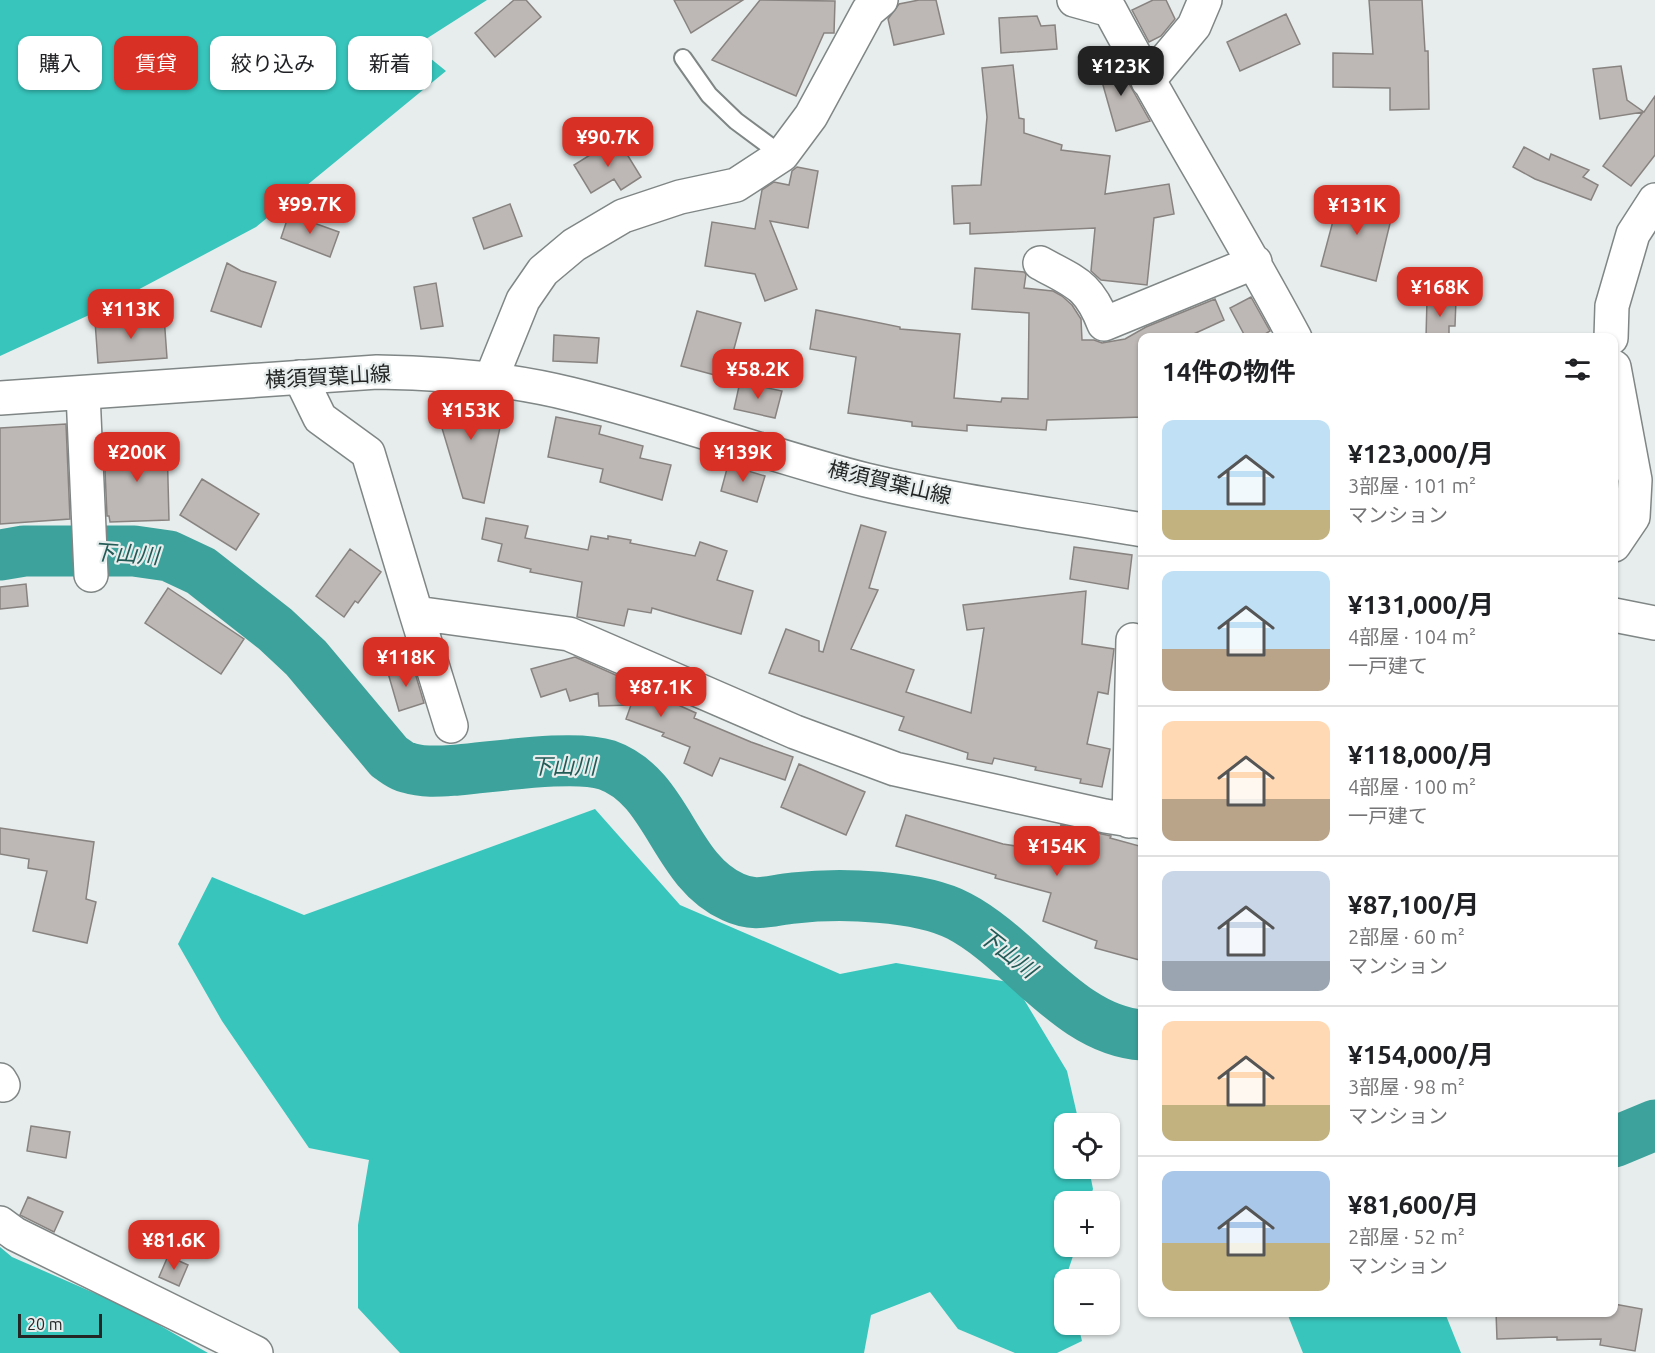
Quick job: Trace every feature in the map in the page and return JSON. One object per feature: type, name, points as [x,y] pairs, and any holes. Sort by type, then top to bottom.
[{"type":"street","points":[[490,379],[523,300],[543,271],[574,245],[623,216],[680,197],[736,185],[782,155],[811,116],[868,11],[882,0]]},
{"type":"street","points":[[1074,0],[1108,5],[1148,81],[1255,262],[1292,333]]},
{"type":"street","points":[[1148,81],[1194,26],[1205,0]]},
{"type":"street","points":[[1611,333],[1612,306],[1633,234],[1655,200]]},
{"type":"street","points":[[1040,263],[1080,285],[1094,300],[1104,324],[1255,262]]},
{"type":"street","name":"横須賀葉山線","points":[[0,398],[377,372],[436,373],[490,379],[569,393],[865,479],[931,494],[1138,529]]},
{"type":"street","points":[[300,376],[320,418],[368,453],[451,726]]},
{"type":"street","points":[[1618,389],[1635,480],[1633,517],[1618,539]]},
{"type":"street","points":[[83,393],[90,555]]},
{"type":"street","points":[[416,613],[569,634],[795,732],[895,769],[1136,822],[1133,640]]},
{"type":"street","points":[[1618,616],[1655,624]]},
{"type":"street","points":[[0,1223],[15,1234],[256,1353]]},
{"type":"lane","points":[[683,58],[709,95],[736,121],[782,155]]},
{"type":"shaded area","points":[[0,0],[487,0],[431,36],[348,36],[348,90],[423,90],[256,227],[100,310],[0,356]]},
{"type":"shaded area","points":[[432,60],[446,71],[432,82]]},
{"type":"shaded area","points":[[595,809],[680,905],[840,974],[896,963],[1014,983],[1067,1071],[1077,1113],[1054,1113],[1054,1179],[1091,1179],[1093,1189],[1092,1191],[1054,1191],[1054,1257],[1073,1257],[1069,1269],[1054,1269],[1054,1335],[1080,1335],[1082,1341],[1057,1353],[1015,1353],[958,1329],[930,1292],[871,1315],[864,1353],[400,1353],[358,1308],[358,1225],[369,1160],[309,1148],[222,1021],[178,944],[212,877],[304,915]]},
{"type":"shaded area","points":[[0,1247],[12,1257],[131,1309],[208,1353],[0,1353]]},
{"type":"shaded area","points":[[1289,1317],[1447,1317],[1461,1353],[1303,1353]]},
{"type":"building","points":[[514,0],[526,0],[541,17],[495,57],[475,33]]},
{"type":"building","points":[[674,0],[743,0],[691,33]]},
{"type":"building","points":[[760,0],[835,1],[834,33],[824,33],[796,96],[712,60]]},
{"type":"building","points":[[919,0],[936,0],[944,34],[894,45],[888,19],[899,4]]},
{"type":"building","points":[[1153,0],[1166,0],[1175,19],[1161,36],[1149,42],[1132,10]]},
{"type":"building","points":[[1369,0],[1422,0],[1425,51],[1428,51],[1429,109],[1390,110],[1390,88],[1333,87],[1333,53],[1373,54]]},
{"type":"building","points":[[1286,14],[1300,44],[1240,71],[1227,42]]},
{"type":"building","points":[[1037,16],[1041,26],[1055,25],[1057,49],[1001,53],[999,18]]},
{"type":"building","points":[[1114,57],[1150,121],[1116,131],[1097,64]]},
{"type":"building","points":[[1013,65],[1019,118],[1024,119],[1024,133],[1062,145],[1061,150],[1110,156],[1105,194],[1169,184],[1174,214],[1154,218],[1147,285],[1101,280],[1091,271],[1095,228],[970,234],[970,223],[954,224],[952,186],[981,185],[987,117],[982,68]]},
{"type":"building","points":[[1621,66],[1627,100],[1644,112],[1655,96],[1655,155],[1631,186],[1603,166],[1643,112],[1600,119],[1593,69]]},
{"type":"building","points":[[617,138],[641,177],[621,190],[614,179],[591,193],[574,165]]},
{"type":"building","points":[[1524,147],[1549,160],[1551,154],[1589,170],[1583,177],[1598,185],[1591,200],[1535,179],[1513,167]]},
{"type":"building","points":[[797,167],[818,171],[808,228],[770,221],[797,289],[765,301],[755,274],[705,266],[712,222],[755,229],[762,190],[774,182],[789,185],[792,171]]},
{"type":"building","points":[[1335,192],[1394,207],[1376,281],[1321,266],[1333,221],[1328,220]]},
{"type":"building","points":[[510,204],[522,236],[484,249],[473,218]]},
{"type":"building","points":[[289,214],[339,232],[330,257],[281,238]]},
{"type":"building","points":[[227,263],[241,271],[276,282],[261,327],[211,311]]},
{"type":"building","points":[[975,268],[1024,272],[1026,274],[1024,288],[1053,291],[1062,296],[1072,305],[1081,319],[1082,340],[1102,343],[1125,339],[1146,327],[1215,299],[1224,320],[1196,333],[1138,333],[1138,417],[1047,420],[1046,430],[967,425],[967,431],[912,426],[912,422],[848,413],[856,357],[810,349],[816,310],[900,327],[900,329],[960,334],[954,398],[1001,402],[1002,398],[1028,399],[1029,313],[972,309]]},
{"type":"building","points":[[436,283],[443,326],[421,329],[414,287]]},
{"type":"building","points":[[1251,297],[1270,331],[1243,333],[1230,308]]},
{"type":"building","points":[[1427,299],[1456,299],[1455,326],[1449,326],[1449,333],[1426,333]]},
{"type":"building","points":[[697,311],[741,323],[726,378],[681,366]]},
{"type":"building","points":[[164,316],[167,358],[98,363],[95,321]]},
{"type":"building","points":[[554,335],[599,338],[597,363],[553,361]]},
{"type":"building","points":[[740,382],[782,391],[775,418],[734,409]]},
{"type":"building","points":[[432,395],[505,404],[484,503],[463,498]]},
{"type":"building","points":[[556,417],[601,426],[599,434],[643,446],[640,458],[671,465],[662,500],[600,482],[603,469],[548,457]]},
{"type":"building","points":[[66,424],[70,519],[0,524],[0,428]]},
{"type":"building","points":[[167,442],[169,520],[110,522],[107,516],[104,447]]},
{"type":"building","points":[[728,465],[765,476],[757,502],[721,491]]},
{"type":"building","points":[[202,479],[259,514],[236,550],[180,515]]},
{"type":"building","points":[[486,518],[528,526],[525,538],[588,550],[591,536],[608,539],[608,536],[631,540],[630,543],[695,556],[700,542],[727,551],[717,580],[753,591],[741,634],[652,608],[651,613],[628,609],[624,626],[577,617],[582,582],[530,572],[531,569],[498,561],[502,544],[482,539]]},
{"type":"building","points":[[861,525],[886,532],[869,588],[878,590],[851,649],[914,670],[906,692],[971,713],[984,628],[967,630],[963,605],[1086,591],[1082,644],[1114,649],[1108,694],[1098,692],[1087,744],[1110,749],[1102,787],[1080,783],[1081,779],[1035,770],[1036,767],[994,758],[992,764],[967,759],[968,753],[899,730],[904,717],[769,673],[786,629],[819,641],[819,651],[823,652]]},
{"type":"building","points":[[1074,547],[1132,555],[1128,589],[1070,579]]},
{"type":"building","points":[[350,549],[381,572],[358,603],[355,601],[344,617],[316,596]]},
{"type":"building","points":[[26,584],[28,606],[0,609],[0,587]]},
{"type":"building","points":[[168,588],[244,639],[221,674],[145,623]]},
{"type":"building","points":[[575,657],[618,676],[618,680],[682,703],[676,704],[696,713],[694,718],[793,757],[785,780],[720,758],[712,776],[684,763],[690,747],[662,736],[664,733],[626,719],[631,705],[599,706],[598,693],[570,701],[566,689],[541,697],[531,669]]},
{"type":"building","points":[[413,666],[424,703],[399,711],[388,673]]},
{"type":"building","points":[[799,764],[865,792],[846,835],[781,807]]},
{"type":"building","points":[[906,815],[1003,844],[1022,847],[1025,839],[1055,847],[1061,825],[1111,836],[1110,838],[1138,846],[1138,960],[1095,948],[1097,941],[1043,921],[1051,893],[995,878],[996,875],[896,846]]},
{"type":"building","points":[[0,828],[94,842],[86,899],[96,902],[87,943],[33,931],[47,871],[28,868],[29,859],[0,854]]},
{"type":"building","points":[[31,1126],[70,1132],[66,1158],[27,1151]]},
{"type":"building","points":[[28,1197],[63,1212],[54,1232],[20,1215]]},
{"type":"building","points":[[168,1256],[188,1265],[179,1286],[159,1277]]},
{"type":"building","points":[[1618,1305],[1642,1309],[1635,1351],[1600,1345],[1601,1339],[1557,1340],[1557,1337],[1497,1339],[1496,1317],[1618,1317]]},
{"type":"waterway","name":"下山川","points":[[0,555],[24,551],[134,551],[169,556],[201,571],[275,629],[306,658],[389,757],[404,766],[421,771],[434,771],[555,761],[593,762],[607,765],[628,776],[644,791],[697,868],[713,884],[733,897],[756,903],[813,896],[879,897],[942,909],[982,930],[1069,1004],[1092,1019],[1117,1030],[1138,1034]]},
{"type":"waterway","name":"下山川","points":[[1618,1140],[1655,1125]]}]
